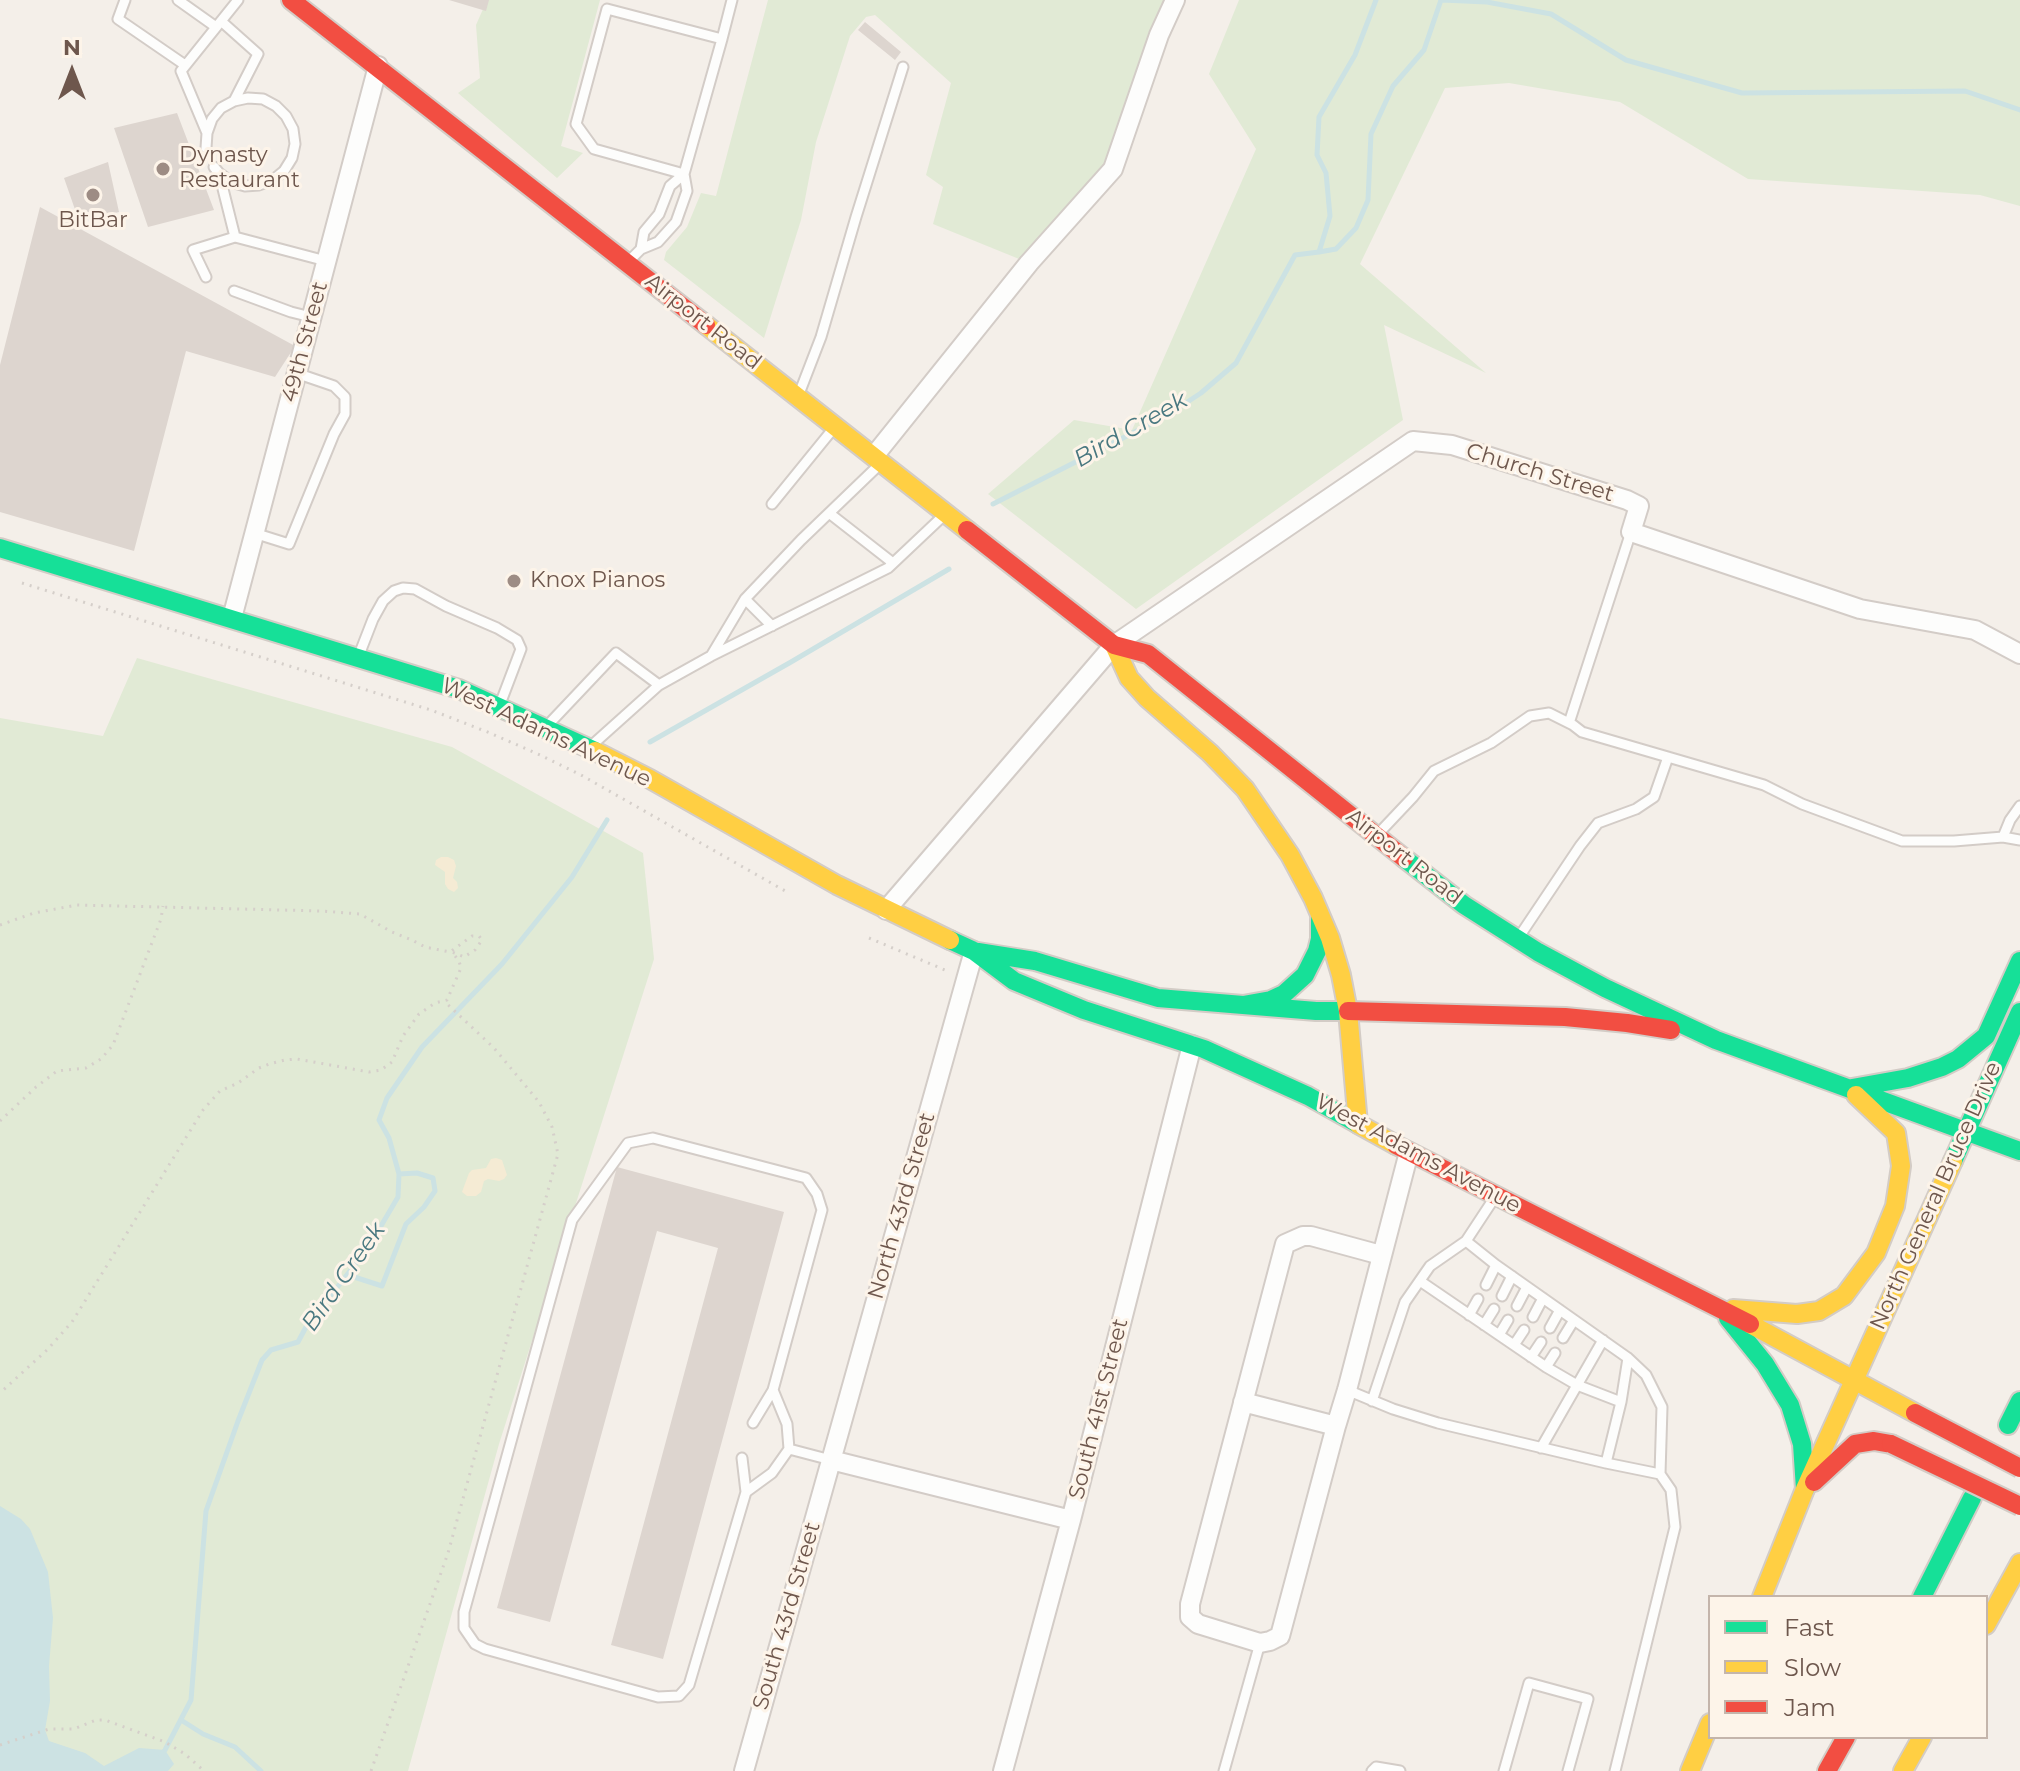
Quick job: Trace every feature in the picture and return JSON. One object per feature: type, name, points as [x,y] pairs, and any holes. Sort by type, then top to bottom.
[{"type":"main road","name":"Airport Road","points":[[291,0],[1114,645],[1148,654],[1464,905],[1517,939],[1605,988],[1716,1040],[2020,1151]]},
{"type":"main road","name":"West Adams Avenue","points":[[0,548],[459,689],[499,707],[650,779],[837,885],[974,951],[1014,981],[1084,1010],[1192,1045],[1308,1096],[1409,1152],[1719,1307],[2020,1468]]},
{"type":"main road","name":"Airport Road","points":[[1114,645],[1129,678],[1245,789],[1290,855],[1330,938],[1337,963],[1348,1011],[1358,1124]]},
{"type":"main road","points":[[1243,1005],[1257,1004],[1284,994],[1305,975],[1320,939],[1319,914]]},
{"type":"main road","name":"West Adams Avenue","points":[[974,951],[1035,961],[1158,998],[1348,1011]]},
{"type":"main road","points":[[1850,1089],[1908,1078],[1958,1059],[1986,1036],[2020,961]]},
{"type":"main road","name":"Airport Road","points":[[1348,1011],[1565,1017],[1627,1023],[1716,1040]]},
{"type":"main road","name":"North General Bruce Drive","points":[[1763,1595],[1805,1489],[2020,1012]]},
{"type":"main road","points":[[1719,1307],[1797,1314],[1819,1311],[1844,1296],[1876,1253],[1895,1206],[1901,1166],[1896,1133],[1850,1089]]},
{"type":"main road","points":[[1719,1307],[1765,1364],[1790,1405],[1802,1444],[1805,1489]]},
{"type":"main road","points":[[2008,1425],[2020,1401]]},
{"type":"main road","points":[[1805,1489],[1855,1444],[1874,1441],[1891,1444],[2020,1506]]},
{"type":"main road","points":[[1923,1595],[1972,1498]]},
{"type":"main road","points":[[1988,1621],[2020,1563]]},
{"type":"main road","points":[[1690,1771],[1708,1728]]},
{"type":"main road","points":[[1827,1771],[1845,1739]]},
{"type":"main road","points":[[1903,1771],[1921,1739]]},
{"type":"street","points":[[878,460],[1029,263],[1113,169],[1159,35],[1175,0]]},
{"type":"street","name":"49th Street","points":[[232,618],[378,66]]},
{"type":"street","name":"Church Street","points":[[1114,645],[1413,441],[1452,445],[1627,500],[1639,506],[1631,532],[1860,609],[1975,630],[2020,654]]},
{"type":"street","points":[[886,910],[1114,645]]},
{"type":"street","name":"North 43rd Street","points":[[831,1460],[974,951]]},
{"type":"street","name":"South 41st Street","points":[[1003,1771],[1071,1520],[1192,1045]]},
{"type":"street","points":[[1381,1255],[1311,1236],[1285,1244],[1190,1604],[1190,1617],[1198,1624],[1260,1643],[1280,1636],[1409,1152]]},
{"type":"street","points":[[1243,1402],[1336,1426]]},
{"type":"street","points":[[831,1460],[1071,1520]]},
{"type":"street","name":"South 43rd Street","points":[[744,1771],[831,1460]]},
{"type":"lane","points":[[125,0],[118,19],[185,65]]},
{"type":"lane","points":[[178,0],[218,24],[258,54],[234,101]]},
{"type":"lane","points":[[207,133],[181,71],[238,0]]},
{"type":"lane","points":[[628,263],[641,249],[658,242],[676,222],[687,191],[684,174],[732,0]]},
{"type":"lane","points":[[684,174],[594,149],[576,124],[608,4],[722,39]]},
{"type":"lane","points":[[798,397],[821,337],[903,67]]},
{"type":"lane","points":[[206,148],[212,119],[221,108],[234,101],[263,99],[286,116],[293,129],[295,144],[292,158],[284,171],[273,180],[245,186],[231,182],[216,170],[235,237]]},
{"type":"lane","points":[[641,249],[644,232],[659,214],[670,186],[684,174]]},
{"type":"lane","points":[[206,277],[193,250],[235,237],[326,261]]},
{"type":"lane","points":[[234,291],[311,317]]},
{"type":"lane","points":[[254,533],[289,544],[345,414],[345,397],[334,386],[296,373]]},
{"type":"lane","points":[[772,504],[835,426]]},
{"type":"lane","points":[[711,656],[745,599],[878,460]]},
{"type":"lane","points":[[829,513],[893,563]]},
{"type":"lane","points":[[588,748],[659,685],[888,568],[946,513]]},
{"type":"lane","points":[[1569,723],[1631,532]]},
{"type":"lane","points":[[358,658],[383,601],[394,591],[415,589],[517,640],[521,649],[499,707]]},
{"type":"lane","points":[[745,599],[772,626]]},
{"type":"lane","points":[[545,728],[616,653],[659,685]]},
{"type":"lane","points":[[1376,835],[1434,771],[1491,743],[1530,716],[1549,713],[1582,732],[1764,785],[1802,804],[1902,841],[2003,837],[2020,840]]},
{"type":"lane","points":[[1517,939],[1598,823],[1636,809],[1654,797],[1668,757]]},
{"type":"lane","points":[[2003,837],[2020,806]]},
{"type":"lane","points":[[742,1458],[746,1492],[689,1685],[679,1696],[658,1697],[485,1649],[475,1644],[464,1628],[464,1612],[572,1220],[628,1143],[653,1138],[806,1178],[817,1194],[822,1210],[773,1390],[753,1423]]},
{"type":"lane","points":[[1372,1401],[1405,1302],[1430,1266],[1466,1241],[1496,1196]]},
{"type":"lane","points":[[1466,1241],[1628,1358],[1646,1375],[1662,1407],[1660,1474],[1671,1490],[1675,1527],[1615,1771]]},
{"type":"lane","points":[[1486,1285],[1496,1265]]},
{"type":"lane","points":[[1502,1296],[1512,1276]]},
{"type":"lane","points":[[1420,1281],[1546,1367],[1577,1385],[1621,1402]]},
{"type":"lane","points":[[1517,1306],[1527,1287]]},
{"type":"lane","points":[[1533,1317],[1543,1298]]},
{"type":"lane","points":[[1469,1315],[1478,1299]]},
{"type":"lane","points":[[1484,1325],[1494,1309]]},
{"type":"lane","points":[[1550,1328],[1560,1310]]},
{"type":"lane","points":[[1499,1335],[1508,1320]]},
{"type":"lane","points":[[1563,1338],[1574,1320]]},
{"type":"lane","points":[[1514,1345],[1524,1330]]},
{"type":"lane","points":[[1541,1448],[1603,1340]]},
{"type":"lane","points":[[1531,1357],[1541,1342]]},
{"type":"lane","points":[[1546,1367],[1555,1353]]},
{"type":"lane","points":[[1606,1463],[1628,1358]]},
{"type":"lane","points":[[746,1492],[772,1473],[789,1449],[787,1424],[773,1390]]},
{"type":"lane","points":[[1347,1390],[1438,1423],[1660,1474]]},
{"type":"lane","points":[[789,1449],[831,1460]]},
{"type":"lane","points":[[1224,1771],[1260,1643]]},
{"type":"lane","points":[[1504,1771],[1529,1683],[1588,1699],[1568,1771]]},
{"type":"lane","points":[[1372,1771],[1376,1767],[1400,1771]]},
{"type":"path","points":[[22,583],[431,710],[490,733],[581,775],[787,892]]},
{"type":"path","points":[[0,925],[65,906],[163,906],[360,914],[425,947],[450,952],[472,936],[479,936],[482,940],[480,945],[470,955],[464,957],[452,952],[461,968],[446,1002]]},
{"type":"path","points":[[0,1121],[57,1071],[86,1068],[101,1059],[113,1045],[158,927],[163,906]]},
{"type":"path","points":[[869,938],[945,970]]},
{"type":"path","points":[[371,1771],[448,1553],[558,1154],[552,1127],[539,1102],[494,1048],[446,1002]]},
{"type":"path","points":[[0,1393],[72,1322],[203,1110],[220,1091],[259,1068],[285,1060],[313,1061],[369,1072],[381,1070],[392,1062],[403,1036],[419,1014],[435,1003],[446,1002]]},
{"type":"path","points":[[0,1745],[49,1729],[74,1729],[96,1720],[105,1720],[165,1742],[204,1771]]},
{"type":"green space","points":[[487,0],[600,0],[561,146],[583,153],[557,178],[458,93],[480,78],[476,25]]},
{"type":"green space","points":[[768,0],[1175,0],[1113,169],[1029,263],[933,224],[943,187],[926,175],[951,83],[875,15],[866,17],[850,36],[816,142],[801,220],[764,338],[664,260],[666,252],[687,227],[701,193],[716,196]]},
{"type":"green space","points":[[1239,0],[2020,0],[2020,206],[1980,195],[1748,179],[1620,102],[1509,83],[1445,88],[1360,264],[1486,373],[1384,325],[1403,420],[1136,609],[988,494],[1074,420],[1132,430],[1256,149],[1209,74]]},
{"type":"green space","points":[[137,658],[452,747],[643,853],[654,959],[499,1444],[408,1771],[0,1771],[0,718],[103,736]]},
{"type":"sand","points":[[441,857],[454,860],[453,878],[458,888],[454,892],[445,884],[445,872],[435,865]]},
{"type":"sand","points":[[491,1159],[502,1160],[507,1175],[504,1179],[484,1181],[481,1192],[476,1196],[467,1196],[462,1192],[472,1170],[486,1168]]},
{"type":"shaded area","points":[[0,1506],[21,1519],[30,1529],[48,1572],[53,1618],[50,1701],[45,1730],[49,1741],[85,1753],[104,1766],[139,1748],[165,1750],[174,1764],[168,1771],[0,1771]]},
{"type":"building","points":[[449,0],[489,0],[486,11]]},
{"type":"building","points":[[865,22],[901,52],[895,60],[858,30]]},
{"type":"building","name":"Dynasty Restaurant","points":[[177,113],[214,210],[148,227],[114,128]]},
{"type":"building","name":"BitBar","points":[[108,162],[119,212],[79,221],[64,178]]},
{"type":"building","points":[[40,207],[295,346],[275,377],[186,351],[134,551],[0,512],[0,365]]},
{"type":"building","points":[[617,1167],[784,1212],[663,1659],[611,1645],[718,1248],[657,1231],[550,1622],[497,1608]]},
{"type":"waterway","name":"Bird Creek","points":[[993,504],[1166,416],[1201,393],[1236,363],[1295,255],[1319,252],[1330,216],[1326,173],[1317,155],[1319,117],[1355,55],[1376,0]]},
{"type":"waterway","points":[[1319,252],[1336,249],[1356,228],[1368,200],[1371,134],[1393,86],[1424,50],[1441,0]]},
{"type":"waterway","points":[[1442,0],[1487,2],[1551,14],[1626,60],[1742,93],[1965,91],[2020,110]]},
{"type":"waterway","name":"Bird Creek","points":[[650,742],[949,569]]},
{"type":"waterway","name":"Bird Creek","points":[[161,1755],[191,1700],[206,1511],[262,1360],[271,1350],[298,1342],[306,1327],[368,1248],[398,1197],[399,1174],[389,1138],[379,1120],[387,1098],[422,1047],[502,964],[572,877],[607,820]]},
{"type":"waterway","points":[[348,1275],[382,1286],[406,1224],[435,1191],[433,1178],[417,1173],[399,1174]]},
{"type":"waterway","points":[[181,1720],[203,1734],[235,1747],[261,1771]]},
{"type":"traffic: fast","points":[[0,548],[459,689],[595,751]]},
{"type":"traffic: fast","points":[[1404,858],[1464,905],[1538,952],[1605,988],[1716,1040],[2020,1151]]},
{"type":"traffic: fast","points":[[1243,1005],[1271,1000],[1284,994],[1305,975],[1317,951],[1320,920]]},
{"type":"traffic: fast","points":[[950,940],[974,951],[1014,981],[1084,1010],[1204,1049],[1308,1096],[1358,1124]]},
{"type":"traffic: fast","points":[[978,952],[1035,961],[1158,998],[1348,1011]]},
{"type":"traffic: fast","points":[[1852,1088],[1908,1078],[1958,1059],[1986,1036],[2020,961]]},
{"type":"traffic: fast","points":[[1953,1161],[2020,1012]]},
{"type":"traffic: fast","points":[[1728,1318],[1765,1364],[1790,1405],[1802,1444],[1805,1489]]},
{"type":"traffic: fast","points":[[2008,1425],[2020,1401]]},
{"type":"traffic: fast","points":[[1923,1595],[1972,1498]]},
{"type":"traffic: slow","points":[[706,325],[967,530]]},
{"type":"traffic: slow","points":[[1114,645],[1129,678],[1245,789],[1290,855],[1313,898],[1341,975],[1348,1011],[1358,1124],[1396,1145]]},
{"type":"traffic: slow","points":[[595,751],[837,885],[950,940]]},
{"type":"traffic: slow","points":[[1733,1309],[1797,1314],[1819,1311],[1844,1296],[1876,1253],[1895,1206],[1901,1166],[1896,1133],[1856,1095]]},
{"type":"traffic: slow","points":[[1763,1595],[1805,1489],[1953,1161]]},
{"type":"traffic: slow","points":[[1750,1324],[1915,1413]]},
{"type":"traffic: slow","points":[[1988,1621],[2020,1563]]},
{"type":"traffic: slow","points":[[1690,1771],[1708,1728]]},
{"type":"traffic: slow","points":[[1903,1771],[1921,1739]]},
{"type":"traffic: jam","points":[[291,0],[706,325]]},
{"type":"traffic: jam","points":[[967,530],[1114,645],[1148,654],[1404,858]]},
{"type":"traffic: jam","points":[[1348,1011],[1565,1017],[1671,1030]]},
{"type":"traffic: jam","points":[[1396,1145],[1750,1324]]},
{"type":"traffic: jam","points":[[1915,1413],[2020,1468]]},
{"type":"traffic: jam","points":[[1814,1482],[1855,1444],[1874,1441],[1891,1444]]},
{"type":"traffic: jam","points":[[1891,1444],[2020,1506]]},
{"type":"traffic: jam","points":[[1827,1771],[1845,1739]]},
{"type":"place","name":"Dynasty Restaurant","points":[[163,169]]},
{"type":"place","name":"BitBar","points":[[93,195]]},
{"type":"place","name":"Knox Pianos","points":[[514,581]]}]
